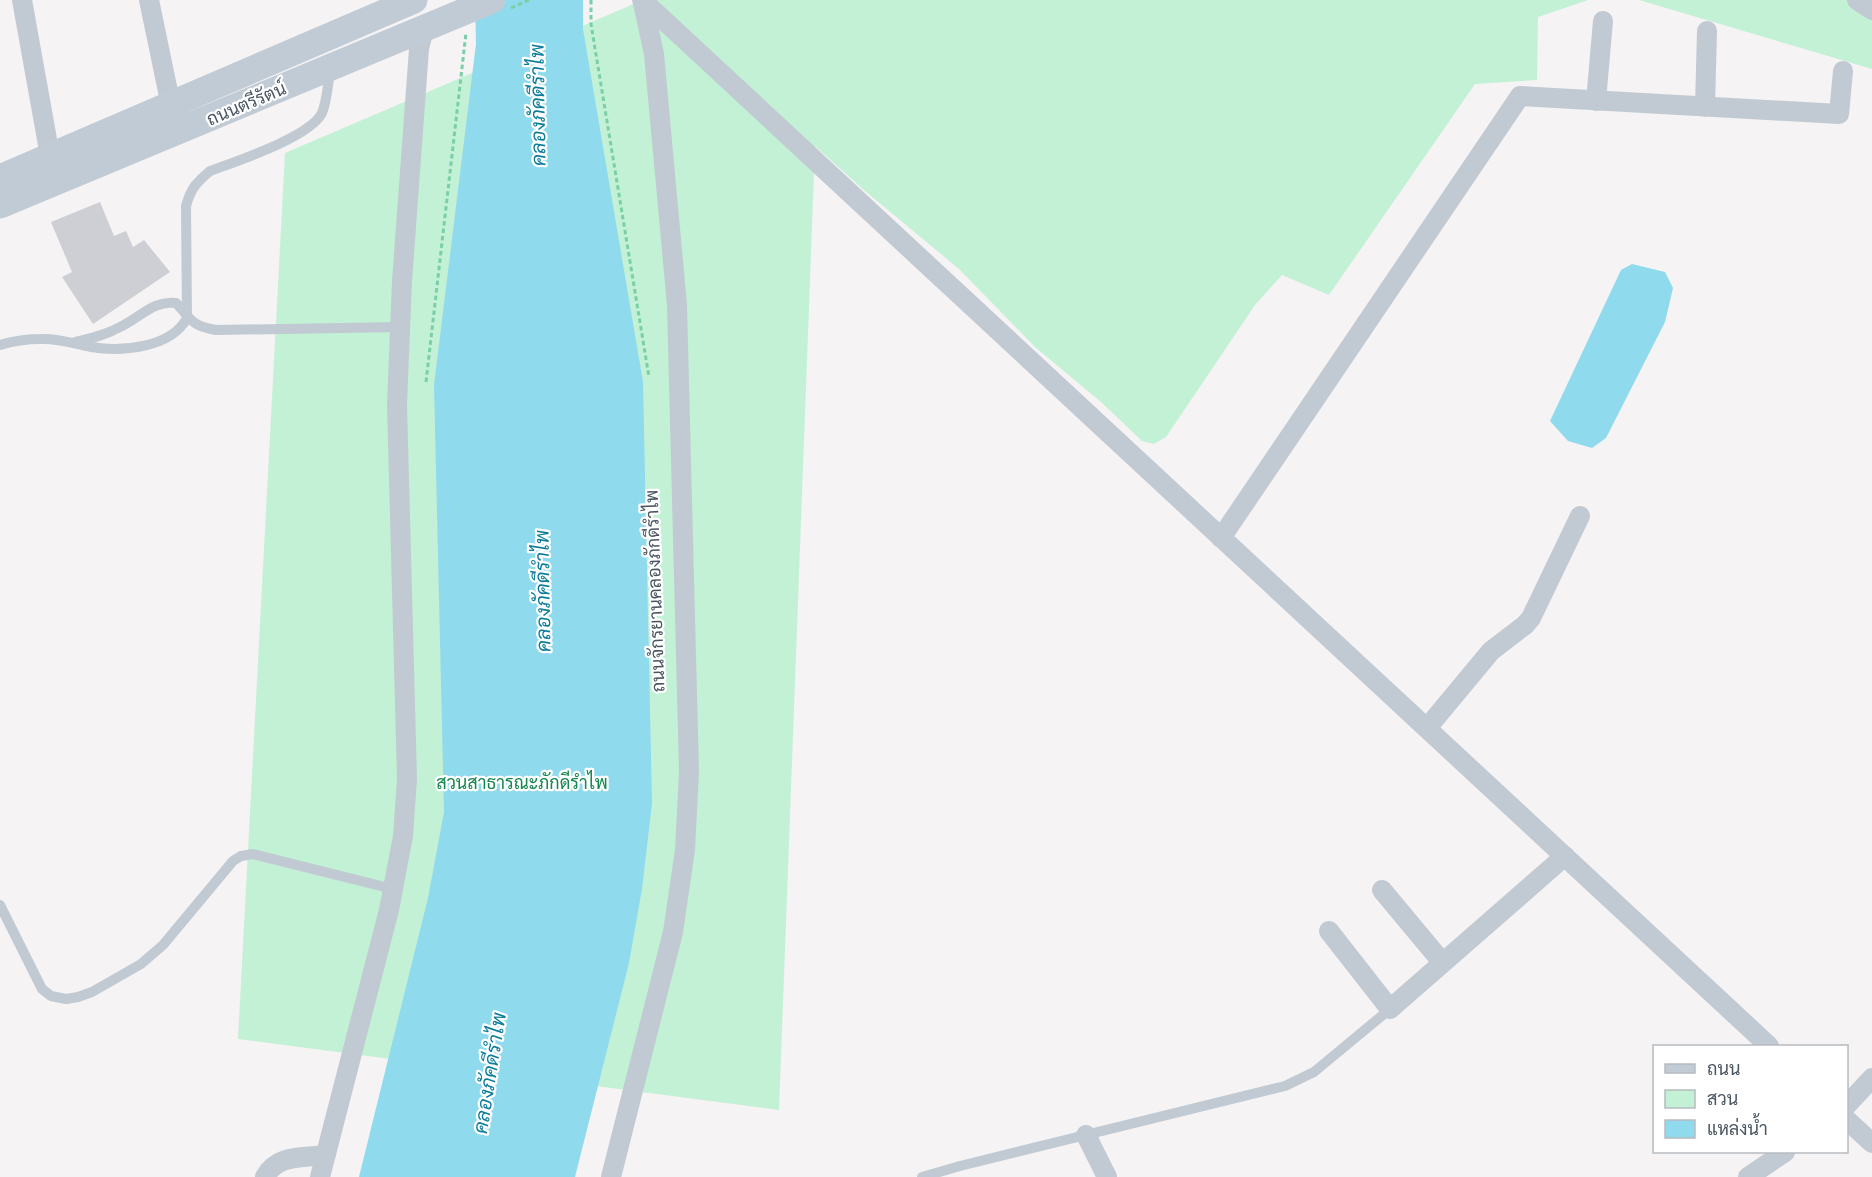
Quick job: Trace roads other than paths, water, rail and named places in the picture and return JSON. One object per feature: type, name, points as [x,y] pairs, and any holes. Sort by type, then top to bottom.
[{"type":"main road","name":"ถนนตรีรัตน์","points":[[0,178],[414,0]]},
{"type":"main road","name":"ถนนตรีรัตน์","points":[[0,205],[424,28],[459,22],[492,0]]},
{"type":"street","points":[[22,0],[50,156]]},
{"type":"street","points":[[149,0],[171,106]]},
{"type":"street","points":[[1857,0],[1872,10]]},
{"type":"street","points":[[643,1],[1767,1045]]},
{"type":"street","points":[[611,1177],[673,932],[685,850],[689,772],[677,304],[654,54],[643,1]]},
{"type":"street","points":[[1596,100],[1603,21]]},
{"type":"street","points":[[320,1177],[393,889],[403,836],[407,779],[397,404],[419,49],[424,28]]},
{"type":"street","points":[[1705,106],[1707,31]]},
{"type":"street","points":[[1221,538],[1520,96],[1839,114],[1844,71]]},
{"type":"street","points":[[1427,728],[1491,651],[1531,618],[1580,516]]},
{"type":"street","points":[[1329,931],[1390,1009],[1564,856]]},
{"type":"street","points":[[1382,890],[1442,962]]},
{"type":"street","points":[[1848,1104],[1872,1078]]},
{"type":"street","points":[[1848,1121],[1872,1143]]},
{"type":"street","points":[[1086,1135],[1107,1177]]},
{"type":"street","points":[[1748,1177],[1784,1153]]},
{"type":"street","points":[[265,1177],[277,1162],[326,1155]]},
{"type":"lane","points":[[0,345],[13,341],[42,338],[93,347],[133,348],[157,343],[181,329],[187,318],[186,206],[190,191],[210,171],[297,135],[314,123],[322,112],[331,68]]},
{"type":"lane","points":[[71,342],[99,337],[120,328],[156,304],[166,302],[176,303],[187,318],[204,328],[216,330],[400,327]]},
{"type":"lane","points":[[0,905],[42,989],[51,996],[66,999],[92,992],[141,964],[169,939],[221,873],[241,856],[253,854],[393,889]]},
{"type":"lane","points":[[922,1177],[1285,1086],[1301,1080],[1320,1068],[1390,1009]]},
{"type":"water","name":"คลองภัคดีรำไพ","points":[[475,0],[583,0],[583,29],[643,382],[652,803],[642,889],[629,963],[575,1177],[359,1177],[428,898],[444,812],[434,385],[476,44]]},
{"type":"water","points":[[1632,264],[1665,272],[1673,288],[1665,322],[1606,438],[1592,448],[1568,441],[1550,421],[1621,270]]},
{"type":"park label","name":"สวนสาธารณะภักดีรำไพ","points":[[522,782]]}]
